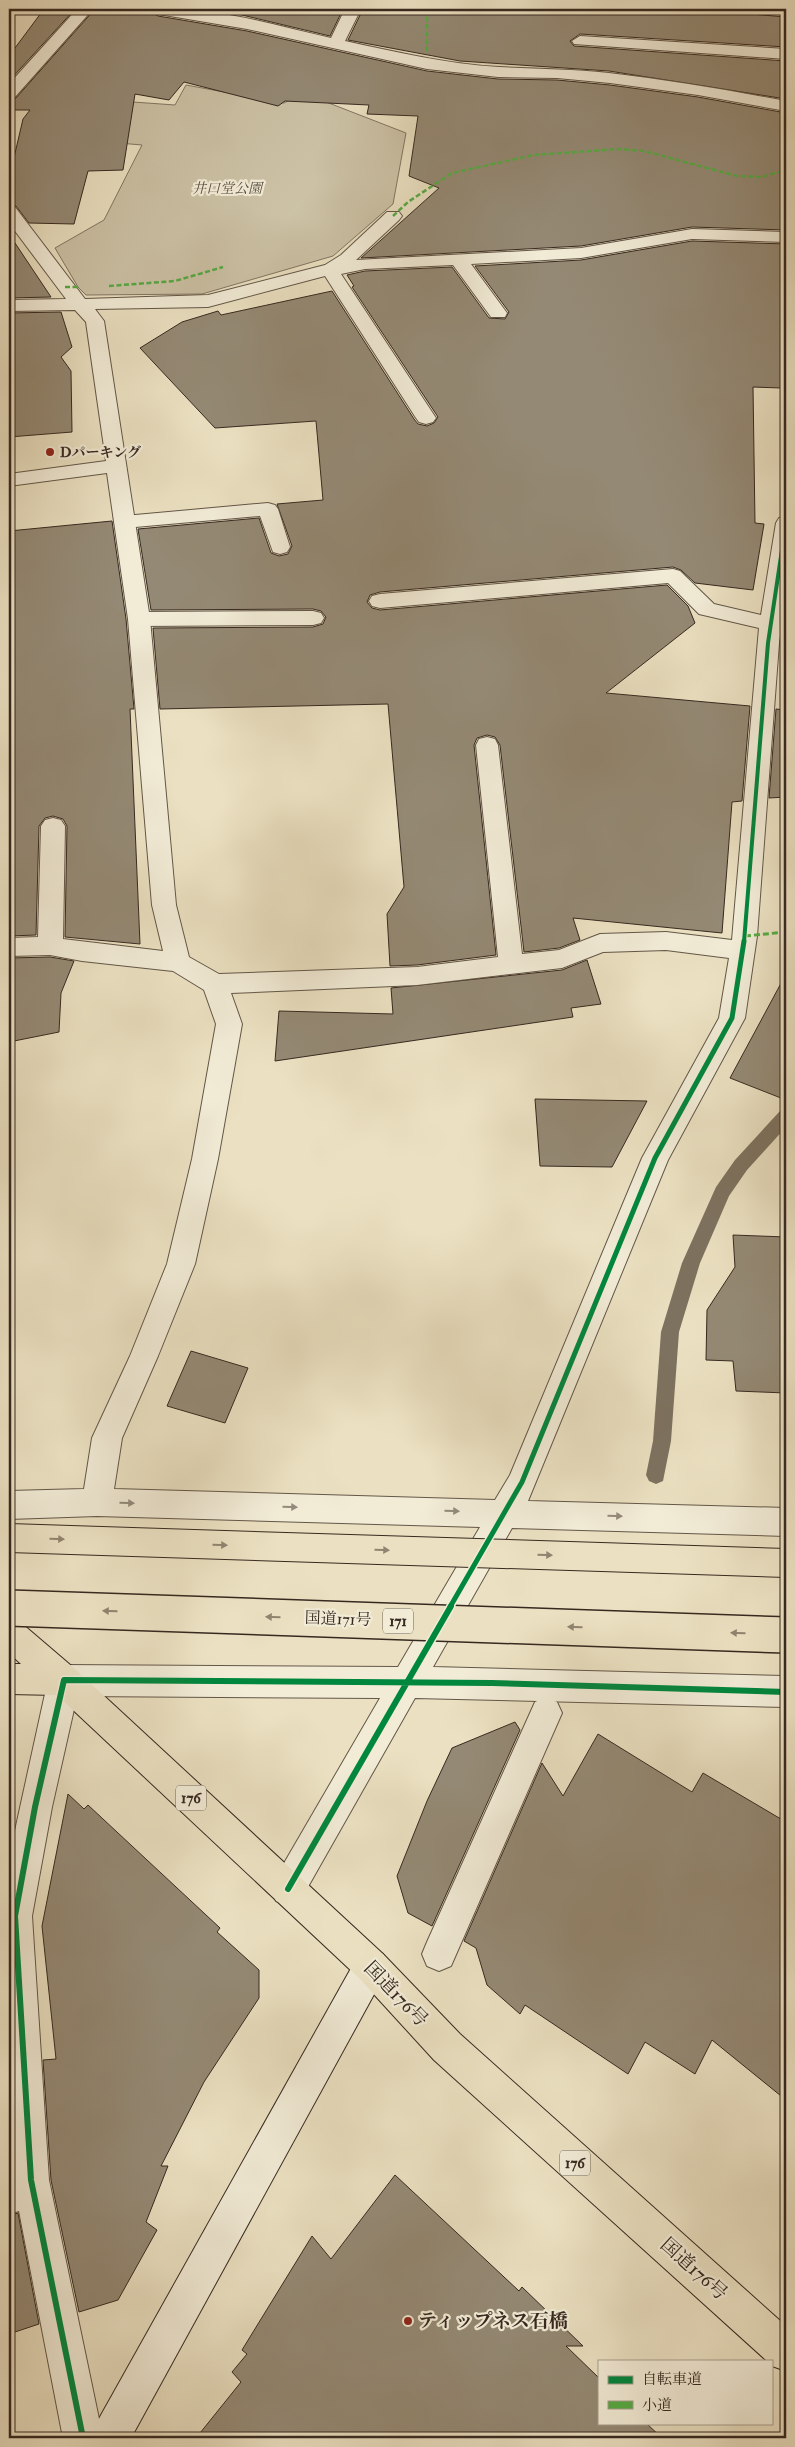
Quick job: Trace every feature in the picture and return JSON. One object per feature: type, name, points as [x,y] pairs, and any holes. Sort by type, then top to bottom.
[{"type":"highway","points":[[9,1537],[786,1563]]},
{"type":"highway","name":"国道171号","points":[[9,1608],[786,1635]]},
{"type":"highway","name":"国道176号","points":[[9,1633],[64,1680],[371,1966],[447,2047],[786,2352]]},
{"type":"highway","points":[[9,1679],[64,1680]]},
{"type":"street","points":[[9,94],[85,9]]},
{"type":"street","points":[[159,9],[247,24],[427,64],[498,72],[557,73],[610,78],[698,90],[786,106]]},
{"type":"street","points":[[335,45],[353,9]]},
{"type":"street","points":[[580,41],[641,39],[786,54]]},
{"type":"street","points":[[9,211],[65,287],[95,321],[139,619],[164,905],[178,962]]},
{"type":"street","points":[[332,269],[346,259],[393,216]]},
{"type":"street","points":[[9,306],[208,301],[332,269],[365,264],[459,261],[581,253],[692,234],[786,237]]},
{"type":"street","points":[[459,261],[498,313]]},
{"type":"street","points":[[332,269],[332,274],[426,418]]},
{"type":"street","points":[[9,480],[116,466]]},
{"type":"street","points":[[124,522],[268,509],[280,547]]},
{"type":"street","points":[[288,1889],[522,1482],[655,1158],[732,1018],[742,950],[786,523]]},
{"type":"street","points":[[380,601],[673,576],[707,609],[774,638]]},
{"type":"street","points":[[139,619],[313,618]]},
{"type":"street","points":[[486,745],[511,965]]},
{"type":"street","points":[[50,946],[53,826]]},
{"type":"street","points":[[9,947],[50,946],[82,952],[178,962],[215,984],[417,976],[562,959],[600,944],[666,942],[742,950]]},
{"type":"street","points":[[96,1502],[107,1438],[144,1356],[181,1264],[204,1159],[229,1024],[215,984]]},
{"type":"street","points":[[9,1537],[13,1530],[66,1502]]},
{"type":"street","points":[[9,1504],[96,1502],[504,1512],[786,1522]]},
{"type":"street","points":[[83,2438],[20,2188],[15,1916],[35,1808],[64,1680],[406,1682],[786,1692]]},
{"type":"street","points":[[439,1954],[546,1713]]},
{"type":"street","points":[[110,2438],[371,1966]]},
{"type":"green space","name":"井口堂公園","points":[[186,85],[284,103],[303,93],[406,133],[393,204],[333,256],[202,294],[86,295],[78,287],[55,248],[104,220],[142,145],[107,142],[133,102],[175,105]]},
{"type":"building","points":[[44,9],[75,9],[9,81],[9,56]]},
{"type":"building","points":[[95,9],[148,9],[158,16],[247,31],[427,71],[498,79],[557,80],[610,85],[698,97],[786,113],[786,230],[692,227],[581,246],[361,258],[439,188],[409,176],[418,116],[367,114],[369,105],[285,101],[278,106],[184,82],[169,100],[135,94],[123,170],[88,171],[74,224],[29,223],[16,206],[9,204],[9,179],[23,119],[30,110],[9,110],[9,101],[16,98]]},
{"type":"building","points":[[200,9],[343,9],[330,36],[242,15]]},
{"type":"building","points":[[363,9],[508,9],[540,12],[603,9],[691,9],[786,17],[786,47],[580,34],[570,41],[574,46],[786,61],[786,99],[609,71],[460,61],[348,40]]},
{"type":"building","points":[[9,234],[51,297],[9,298]]},
{"type":"building","points":[[692,241],[786,244],[786,331],[781,388],[753,387],[755,523],[764,524],[753,590],[695,583],[681,570],[673,567],[380,592],[370,595],[367,602],[372,608],[380,610],[667,585],[688,606],[695,623],[606,693],[750,706],[742,801],[732,802],[722,933],[573,918],[580,940],[559,948],[524,952],[500,745],[495,737],[487,735],[477,738],[474,745],[496,955],[417,965],[390,966],[387,914],[404,887],[388,704],[160,709],[153,628],[313,627],[323,624],[326,617],[321,611],[313,609],[151,610],[138,529],[259,518],[271,553],[279,556],[288,554],[292,546],[277,504],[323,500],[316,421],[215,428],[140,348],[182,322],[218,311],[221,315],[332,291],[414,419],[418,424],[427,426],[434,423],[438,417],[352,287],[354,286],[347,275],[365,271],[452,267],[489,318],[505,319],[509,312],[475,266],[581,260]]},
{"type":"building","points":[[61,312],[72,347],[61,357],[71,371],[72,432],[9,437],[9,313]]},
{"type":"building","points":[[112,521],[126,619],[134,709],[130,709],[140,944],[65,937],[67,826],[63,819],[53,816],[45,818],[39,826],[36,935],[9,936],[9,531]]},
{"type":"building","points":[[776,709],[786,710],[786,797],[769,798]]},
{"type":"building","points":[[50,957],[74,961],[61,993],[59,1032],[9,1042],[9,958]]},
{"type":"building","points":[[587,960],[601,1004],[571,1008],[573,1017],[275,1061],[279,1011],[393,1014],[391,988],[562,970]]},
{"type":"building","points":[[786,974],[786,1100],[730,1078]]},
{"type":"building","points":[[535,1099],[647,1101],[612,1167],[540,1166]]},
{"type":"building","points":[[733,1235],[786,1237],[786,1393],[736,1391],[733,1361],[706,1360],[707,1310],[735,1267]]},
{"type":"building","points":[[191,1351],[248,1368],[225,1423],[167,1406]]},
{"type":"building","points":[[515,1722],[520,1730],[432,1926],[408,1913],[397,1876],[427,1801],[452,1748]]},
{"type":"building","points":[[598,1734],[692,1792],[703,1773],[786,1822],[786,2100],[712,2040],[695,2074],[645,2042],[628,2074],[525,2005],[520,2014],[487,1985],[476,1948],[464,1941],[542,1763],[563,1796]]},
{"type":"building","points":[[68,1794],[84,1809],[88,1805],[220,1928],[217,1932],[259,1970],[259,1998],[204,2082],[161,2166],[168,2166],[146,2222],[157,2230],[118,2300],[79,2312],[51,2180],[43,2060],[56,2059],[42,1926]]},
{"type":"building","name":"ティップネス石橋","points":[[395,2175],[519,2291],[522,2287],[583,2346],[566,2346],[598,2377],[598,2424],[647,2424],[662,2438],[196,2438],[241,2382],[232,2372],[247,2354],[242,2350],[312,2236],[331,2259]]},
{"type":"building","points":[[18,2213],[39,2324],[9,2334],[9,2216]]},
{"type":"waterway","points":[[656,1475],[662,1441],[670,1332],[691,1263],[722,1192],[741,1165],[786,1116]]},
{"type":"marked path","points":[[427,9],[427,54]]},
{"type":"marked path","points":[[393,216],[408,202],[452,173],[534,155],[618,149],[644,151],[737,176],[762,177],[786,170]]},
{"type":"marked path","points":[[109,286],[175,281],[223,267]]},
{"type":"marked path","points":[[65,287],[78,287]]},
{"type":"marked path","points":[[745,936],[786,932]]},
{"type":"cycle path","points":[[288,1889],[522,1482],[655,1158],[732,1018],[745,936],[768,643],[786,523]]},
{"type":"cycle path","points":[[83,2438],[31,2180],[15,1916],[35,1807],[64,1680],[492,1683],[786,1692]]},
{"type":"place","name":"Dパーキング","points":[[50,452]]},
{"type":"place","name":"ティップネス石橋","points":[[408,2321]]}]
